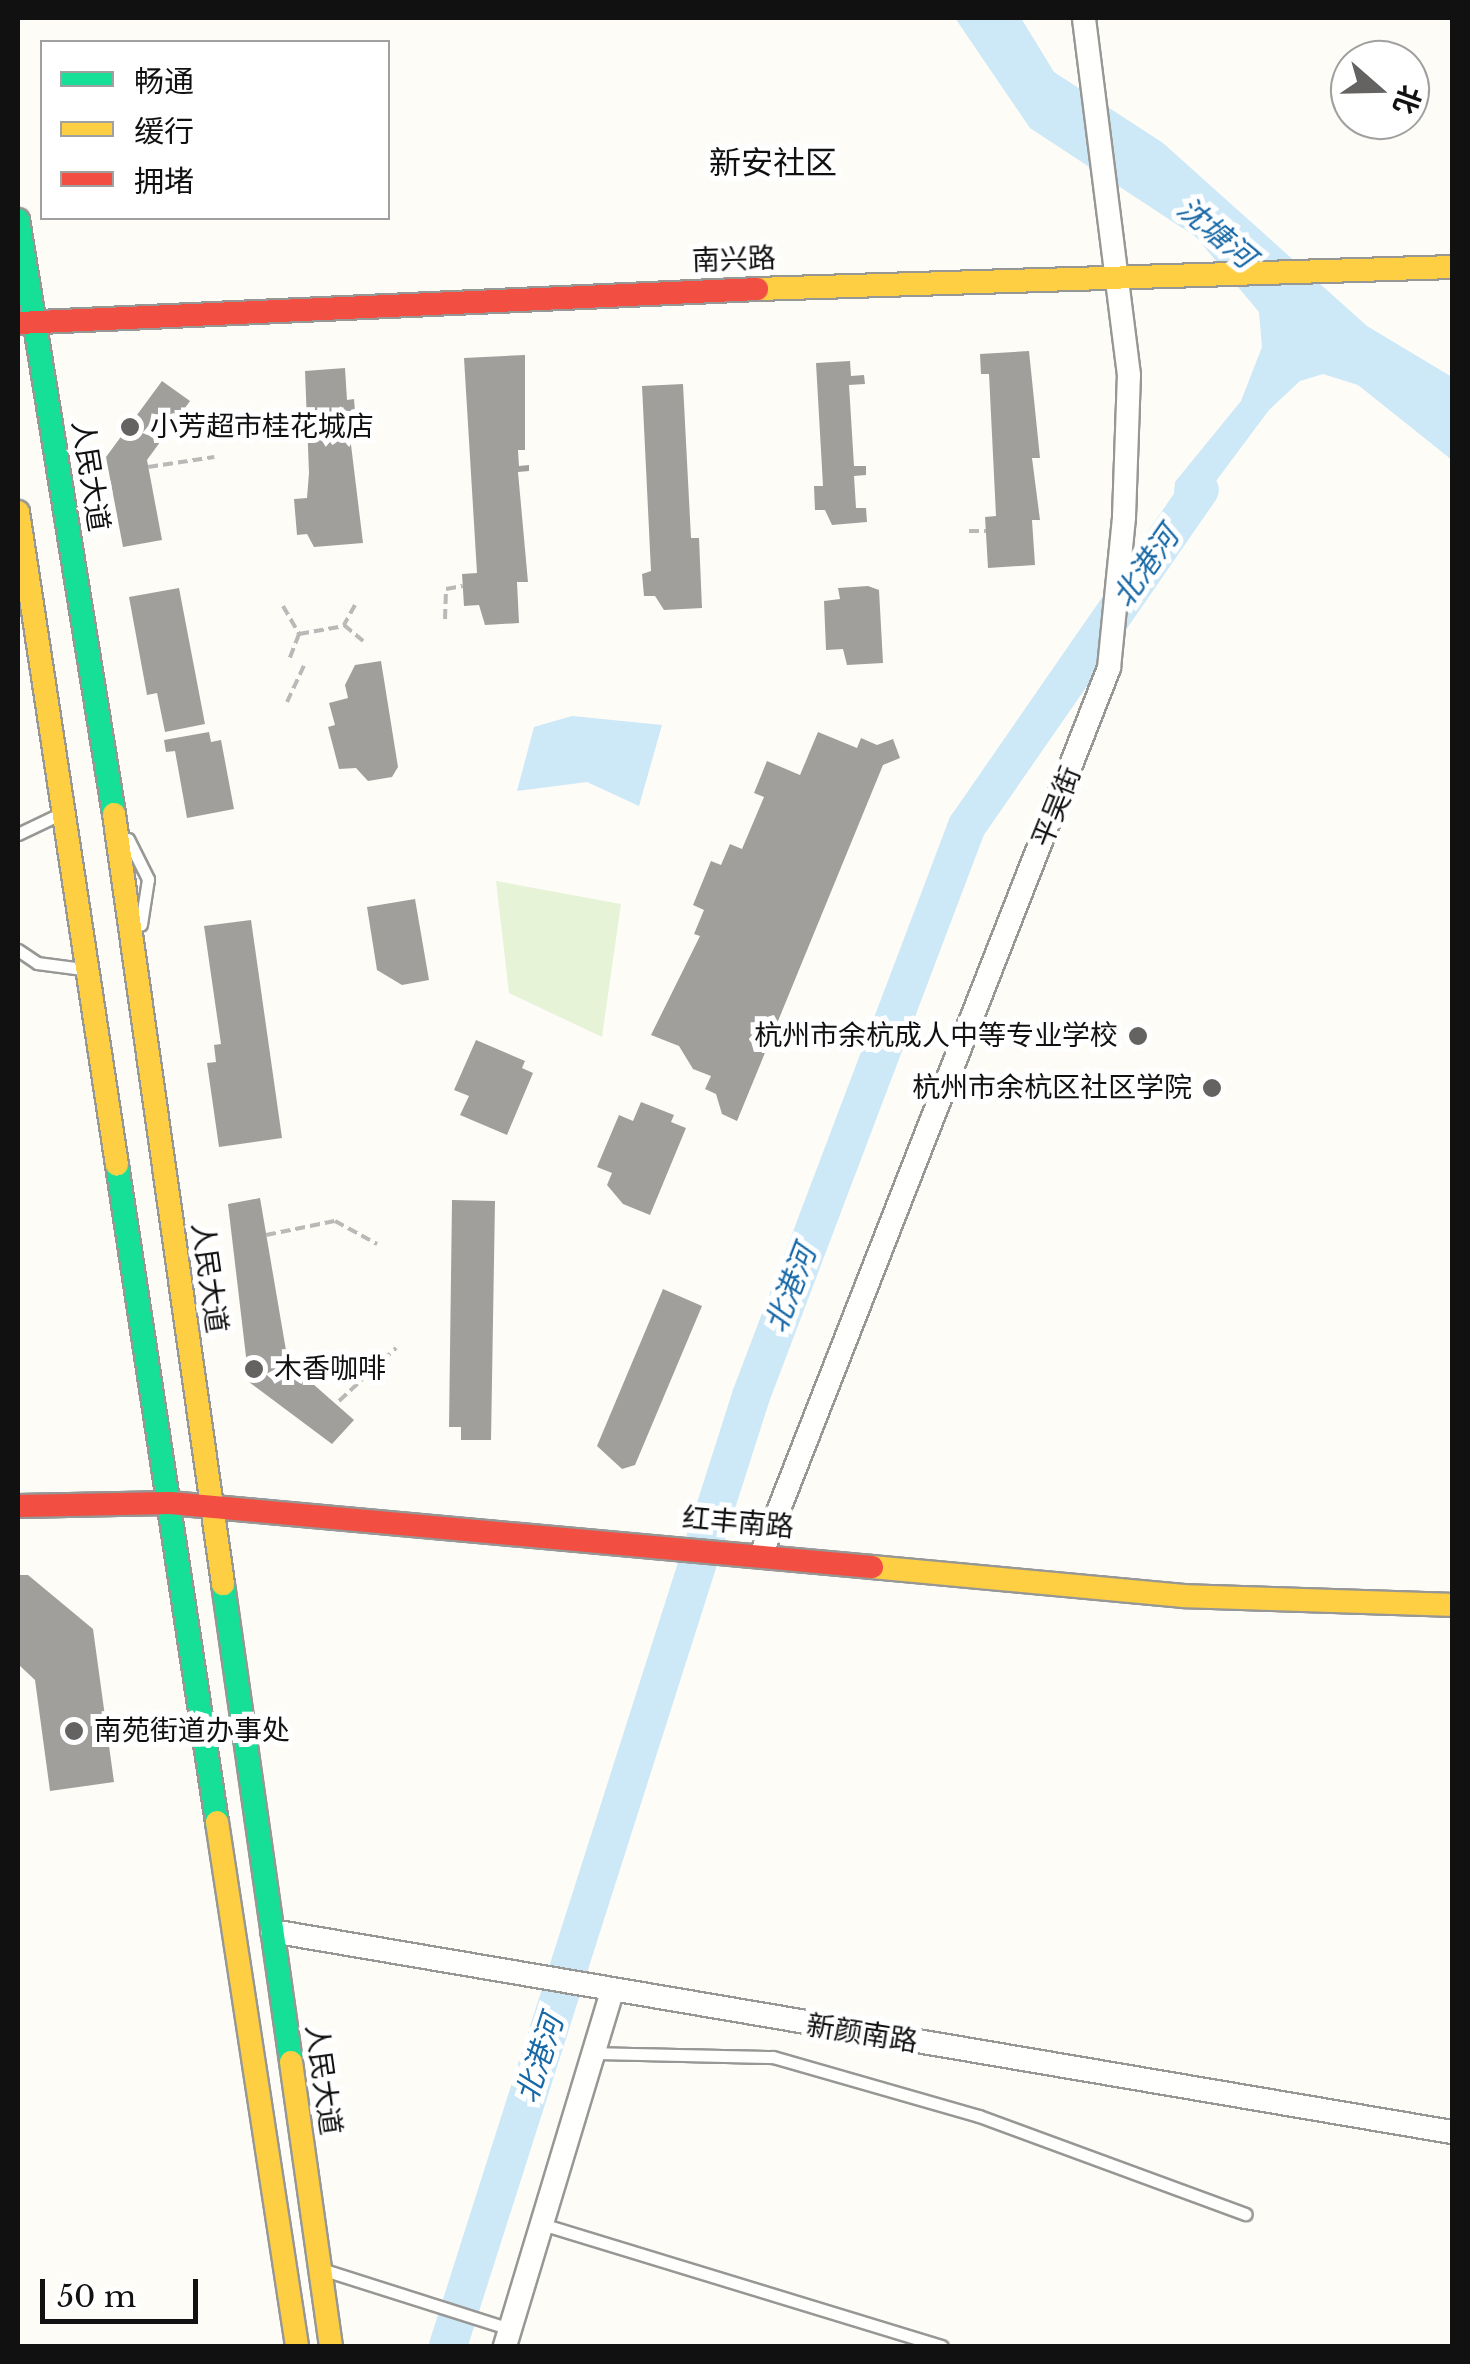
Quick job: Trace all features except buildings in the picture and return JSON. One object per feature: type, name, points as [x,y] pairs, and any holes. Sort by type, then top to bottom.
[{"type":"main road","name":"人民大道","points":[[18,220],[26,323],[115,827],[331,2346]]},
{"type":"main road","name":"南兴路","points":[[26,323],[1112,276],[1218,277],[1452,267]]},
{"type":"main road","points":[[18,512],[297,2346]]},
{"type":"main road","name":"红丰南路","points":[[18,1506],[170,1503],[1184,1596],[1452,1604]]},
{"type":"street","name":"平吴街","points":[[760,1555],[1099,704],[1123,534],[1128,375],[1112,276],[1095,87],[1084,18]]},
{"type":"street","name":"新颜南路","points":[[272,1932],[1452,2132]]},
{"type":"street","points":[[508,2338],[611,1992]]},
{"type":"lane","points":[[18,834],[64,813]]},
{"type":"lane","points":[[115,827],[133,844],[148,879],[144,918],[132,941]]},
{"type":"lane","points":[[18,950],[62,970],[88,968]]},
{"type":"lane","points":[[594,2054],[773,2057],[979,2116],[1246,2214]]},
{"type":"lane","points":[[542,2224],[942,2346]]},
{"type":"lane","points":[[320,2268],[486,2320],[508,2338]]},
{"type":"path","points":[[148,468],[214,456]]},
{"type":"path","points":[[969,531],[986,531]]},
{"type":"path","points":[[445,619],[446,589],[463,586]]},
{"type":"path","points":[[344,626],[355,605]]},
{"type":"path","points":[[283,606],[299,634]]},
{"type":"path","points":[[299,634],[344,626],[363,641]]},
{"type":"path","points":[[290,658],[299,634]]},
{"type":"path","points":[[287,702],[304,666]]},
{"type":"path","points":[[266,1234],[335,1221],[377,1244]]},
{"type":"path","points":[[339,1401],[396,1348]]},
{"type":"green space","points":[[496,881],[621,904],[602,1037],[509,993]]},
{"type":"water","name":"沈塘河","points":[[955,18],[1021,18],[1054,72],[1163,143],[1367,326],[1452,377],[1452,460],[1358,385],[1323,374],[1300,381],[1269,410],[1169,544],[1175,482],[1241,401],[1262,347],[1259,312],[1196,237],[1030,128]]},
{"type":"water","points":[[572,716],[662,725],[639,806],[587,782],[517,791],[534,727]]},
{"type":"waterway","name":"北港河","points":[[448,2346],[751,1396],[967,826],[1200,490]]},
{"type":"traffic: fast","points":[[18,220],[114,814]]},
{"type":"traffic: fast","points":[[117,1165],[217,1822]]},
{"type":"traffic: fast","points":[[223,1584],[291,2062]]},
{"type":"traffic: slow","points":[[757,289],[1452,267]]},
{"type":"traffic: slow","points":[[18,512],[117,1165]]},
{"type":"traffic: slow","points":[[114,814],[223,1584]]},
{"type":"traffic: slow","points":[[872,1567],[1184,1596],[1452,1605]]},
{"type":"traffic: slow","points":[[217,1822],[297,2346]]},
{"type":"traffic: slow","points":[[291,2062],[331,2346]]},
{"type":"traffic: jam","points":[[18,323],[757,289]]},
{"type":"traffic: jam","points":[[18,1506],[170,1503],[872,1567]]},
{"type":"place","name":"小芳超市桂花城店","points":[[130,427]]},
{"type":"place","name":"杭州市余杭成人中等专业学校","points":[[1138,1036]]},
{"type":"place","name":"杭州市余杭区社区学院","points":[[1212,1088]]},
{"type":"place","name":"木香咖啡","points":[[254,1369]]},
{"type":"place","name":"南苑街道办事处","points":[[74,1731]]},
{"type":"district","name":"新安社区","points":[[773,163]]}]
